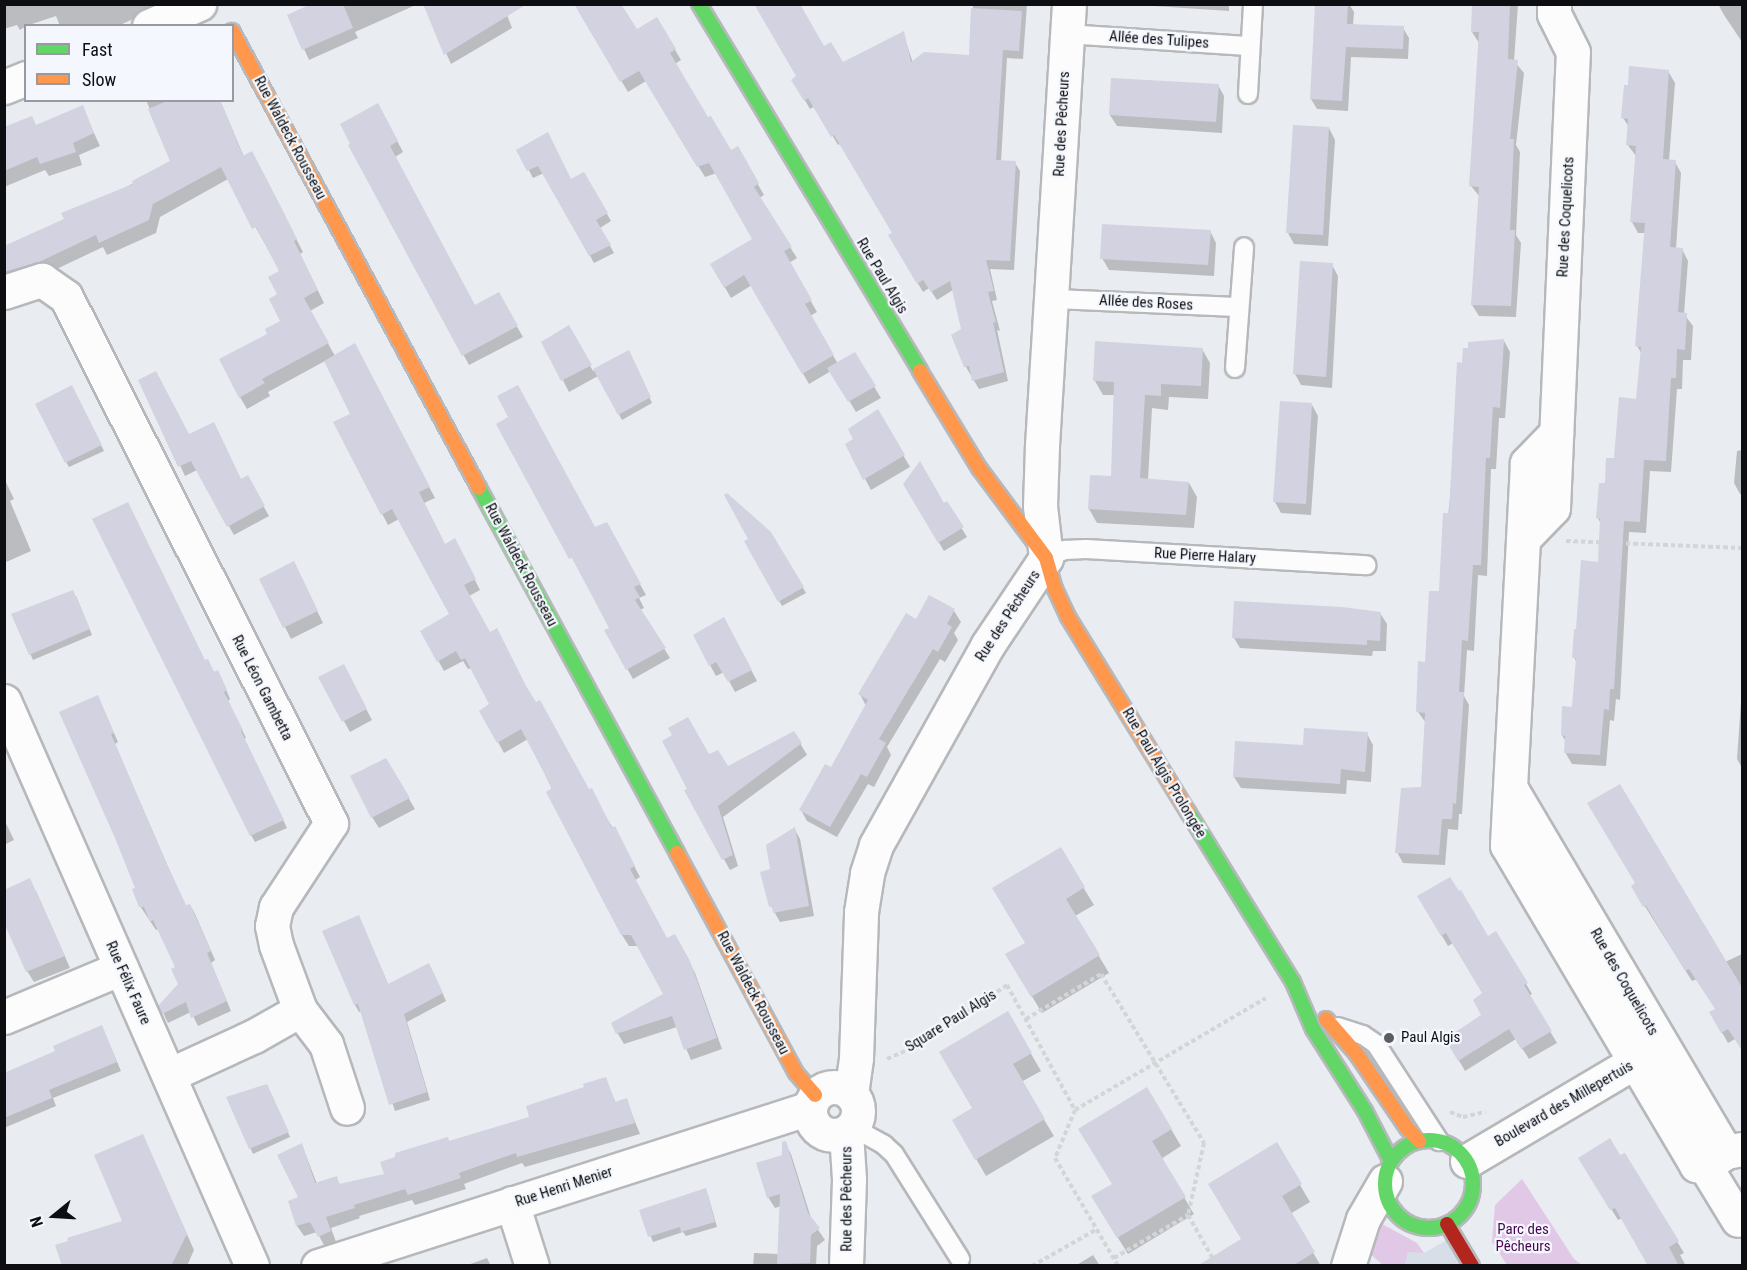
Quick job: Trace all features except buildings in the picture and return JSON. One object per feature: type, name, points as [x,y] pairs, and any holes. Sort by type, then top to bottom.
[{"type":"street","points":[[154,24],[200,4]]},
{"type":"street","points":[[218,4],[228,24]]},
{"type":"street","name":"Rue Paul Algis","points":[[699,4],[979,468],[1046,558]]},
{"type":"street","name":"Rue des Coquelicots","points":[[1554,4],[1554,14],[1573,52],[1556,434],[1527,463],[1509,849],[1696,1165],[1724,1156]]},
{"type":"street","name":"Rue des Pêcheurs","points":[[851,1094],[856,1058],[861,912],[867,873],[876,846],[992,638],[1046,558],[1040,506],[1068,19]]},
{"type":"street","name":"Rue Waldeck Rousseau","points":[[234,36],[813,1102]]},
{"type":"street","points":[[4,87],[24,79]]},
{"type":"street","name":"Rue Léon Gambetta","points":[[4,292],[42,280],[66,297],[331,823],[276,907],[272,927],[276,945],[300,1010]]},
{"type":"street","name":"Rue Paul Algis Prolongée","points":[[1046,558],[1055,589],[1068,617],[1293,982],[1313,1029],[1365,1111],[1388,1171],[1389,1203],[1404,1220],[1425,1228],[1447,1224]]},
{"type":"street","name":"Rue Félix Faure","points":[[4,701],[252,1266]]},
{"type":"street","name":"Rue des Coquelicots","points":[[1511,789],[1724,1156],[1738,1220]]},
{"type":"street","points":[[4,1017],[121,968]]},
{"type":"street","name":"Rue Paul Algis Prolongée","points":[[1293,982],[1356,1053],[1407,1128],[1419,1141]]},
{"type":"street","points":[[169,1075],[254,1036],[300,1010],[326,1044],[347,1108]]},
{"type":"street","name":"Boulevard des Millepertuis","points":[[1467,1161],[1661,1047]]},
{"type":"street","points":[[836,1087],[851,1094],[858,1114],[849,1130],[832,1136],[824,1133],[813,1123],[813,1102],[828,1088],[836,1087]]},
{"type":"street","name":"Rue Henri Menier","points":[[318,1266],[813,1102]]},
{"type":"street","name":"Rue des Pêcheurs","points":[[846,1266],[849,1130]]},
{"type":"street","points":[[1352,1252],[1363,1219],[1388,1171],[1408,1145],[1419,1141],[1439,1141]]},
{"type":"street","name":"Rue Paul Algis Prolongée","points":[[1439,1141],[1450,1145],[1467,1161]]},
{"type":"street","points":[[1467,1161],[1472,1175],[1473,1190],[1468,1204],[1459,1216],[1447,1224],[1472,1266]]},
{"type":"street","points":[[512,1203],[532,1266]]},
{"type":"lane","points":[[1248,94],[1253,4]]},
{"type":"lane","name":"Allée des Tulipes","points":[[1068,19],[1250,46]]},
{"type":"lane","points":[[1235,368],[1244,247]]},
{"type":"lane","name":"Allée des Roses","points":[[1053,298],[1239,307]]},
{"type":"lane","name":"Rue Pierre Halary","points":[[1046,558],[1065,550],[1086,549],[1367,565]]},
{"type":"lane","name":"Rue Paul Algis Prolongée","points":[[1332,1025],[1363,1035],[1376,1044],[1439,1141]]},
{"type":"lane","points":[[849,1130],[884,1145],[894,1154],[960,1258]]},
{"type":"path","points":[[1523,539],[1743,548]]},
{"type":"path","points":[[1026,1019],[1101,974],[1204,1143],[1188,1215],[1217,1266]]},
{"type":"path","name":"Square Paul Algis","points":[[856,1058],[887,1059],[916,1046],[1007,985],[1075,1110]]},
{"type":"path","points":[[1118,1266],[1055,1158],[1075,1110],[1274,993]]},
{"type":"path","points":[[1114,1259],[1188,1215]]},
{"type":"path","points":[[1032,1266],[1097,1229]]},
{"type":"shaded area","points":[[1454,1236],[1472,1266],[1405,1266],[1408,1251],[1424,1253]]},
{"type":"green space","name":"Parc des Pêcheurs","points":[[1522,1179],[1574,1259],[1582,1265],[1507,1265],[1492,1242],[1495,1205]]},
{"type":"green space","points":[[1382,1224],[1417,1243],[1424,1253],[1408,1252],[1405,1265],[1383,1265],[1370,1254]]},
{"type":"traffic: fast","points":[[699,4],[920,371]]},
{"type":"traffic: fast","points":[[479,488],[677,853]]},
{"type":"traffic: fast","points":[[1188,812],[1293,982],[1313,1029],[1365,1111],[1391,1161]]},
{"type":"traffic: fast","points":[[1429,1140],[1446,1143],[1460,1153],[1470,1167],[1473,1184],[1470,1201],[1460,1215],[1446,1225],[1429,1228],[1412,1225],[1398,1215],[1388,1201],[1385,1184],[1388,1167],[1398,1153],[1412,1143],[1429,1140]]},
{"type":"traffic: slow","points":[[234,35],[479,488]]},
{"type":"traffic: slow","points":[[920,371],[979,468],[1046,558],[1055,589],[1068,617],[1188,812]]},
{"type":"traffic: slow","points":[[677,853],[796,1073],[815,1095]]},
{"type":"traffic: slow","points":[[1326,1019],[1356,1053],[1407,1128],[1419,1141]]},
{"type":"traffic: jam","points":[[1447,1224],[1472,1266]]},
{"type":"place","name":"Paul Algis","points":[[1389,1038]]}]
